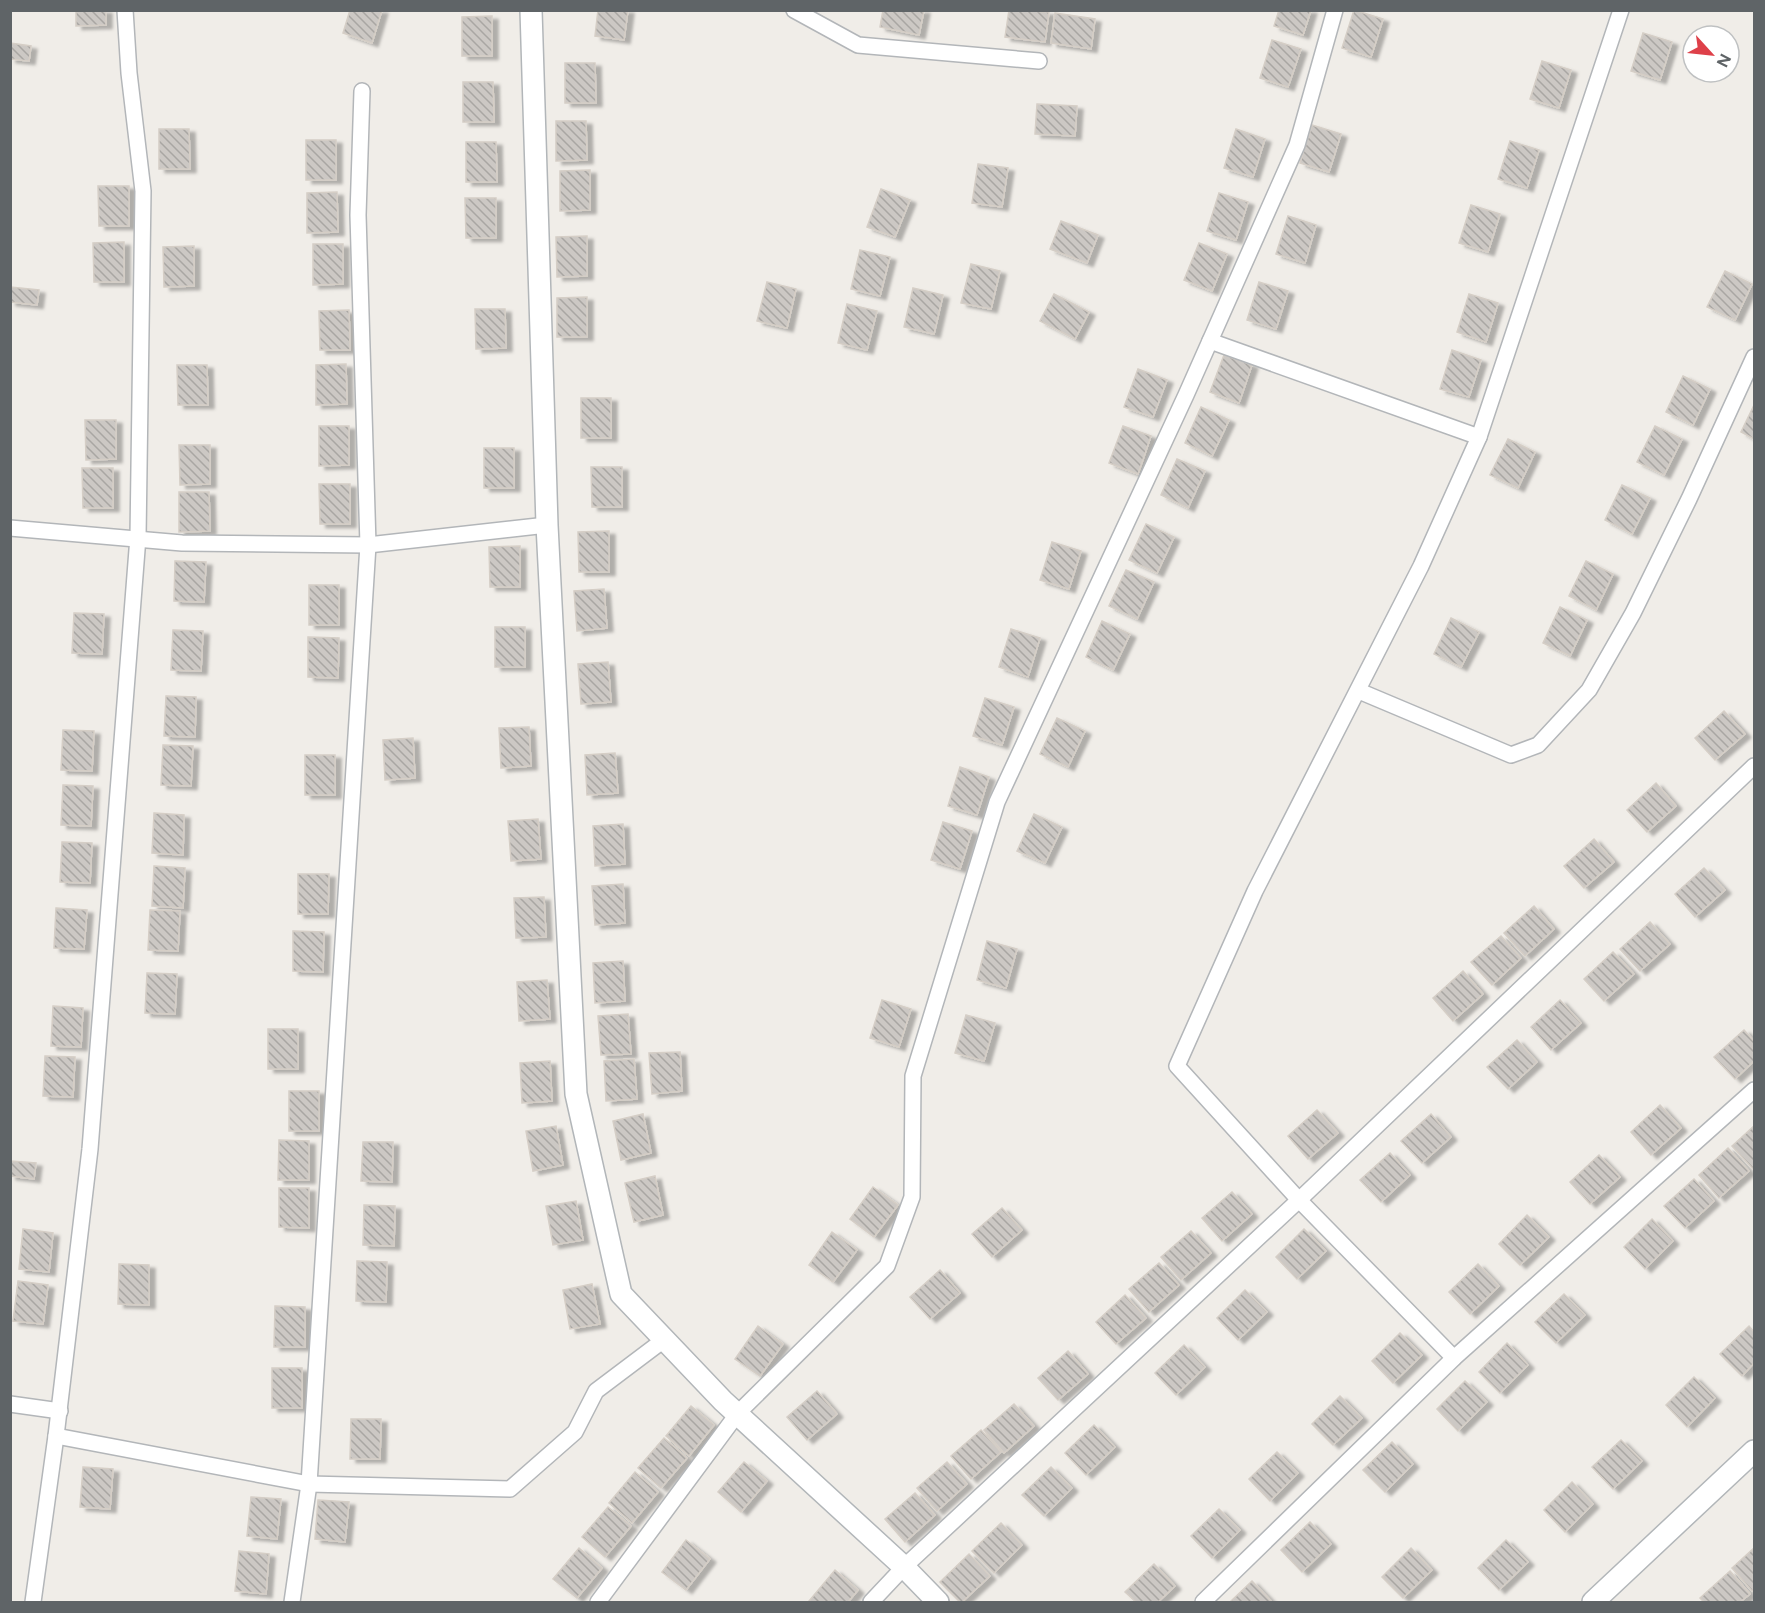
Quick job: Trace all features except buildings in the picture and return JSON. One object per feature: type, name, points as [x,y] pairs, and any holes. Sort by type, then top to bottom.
[{"type":"street","points":[[33,1602],[60,1411],[90,1149],[138,537],[143,191],[129,73],[125,10]]},
{"type":"street","points":[[531,10],[547,525],[576,1094],[621,1294],[723,1401],[904,1567],[938,1602]]},
{"type":"street","points":[[794,10],[858,45],[1039,61]]},
{"type":"street","points":[[598,1602],[738,1413],[887,1266],[912,1197],[913,1076],[997,802],[1210,340],[1297,145],[1335,10]]},
{"type":"street","points":[[1454,1358],[1299,1200],[1177,1066],[1255,891],[1422,566],[1479,437],[1621,10]]},
{"type":"street","points":[[292,1602],[309,1484],[368,545],[358,215],[362,91]]},
{"type":"street","points":[[1210,340],[1479,437]]},
{"type":"street","points":[[1359,691],[1511,755],[1538,745],[1589,690],[1633,613],[1755,357]]},
{"type":"street","points":[[10,528],[138,537],[182,543],[368,545],[547,525]]},
{"type":"street","points":[[871,1602],[904,1567],[1299,1200],[1755,766]]},
{"type":"street","points":[[1203,1602],[1454,1358],[1755,1090]]},
{"type":"street","points":[[56,1437],[309,1484],[510,1489],[575,1432],[596,1391],[664,1339]]},
{"type":"street","points":[[10,1404],[60,1411]]},
{"type":"street","points":[[1593,1602],[1755,1451]]}]
